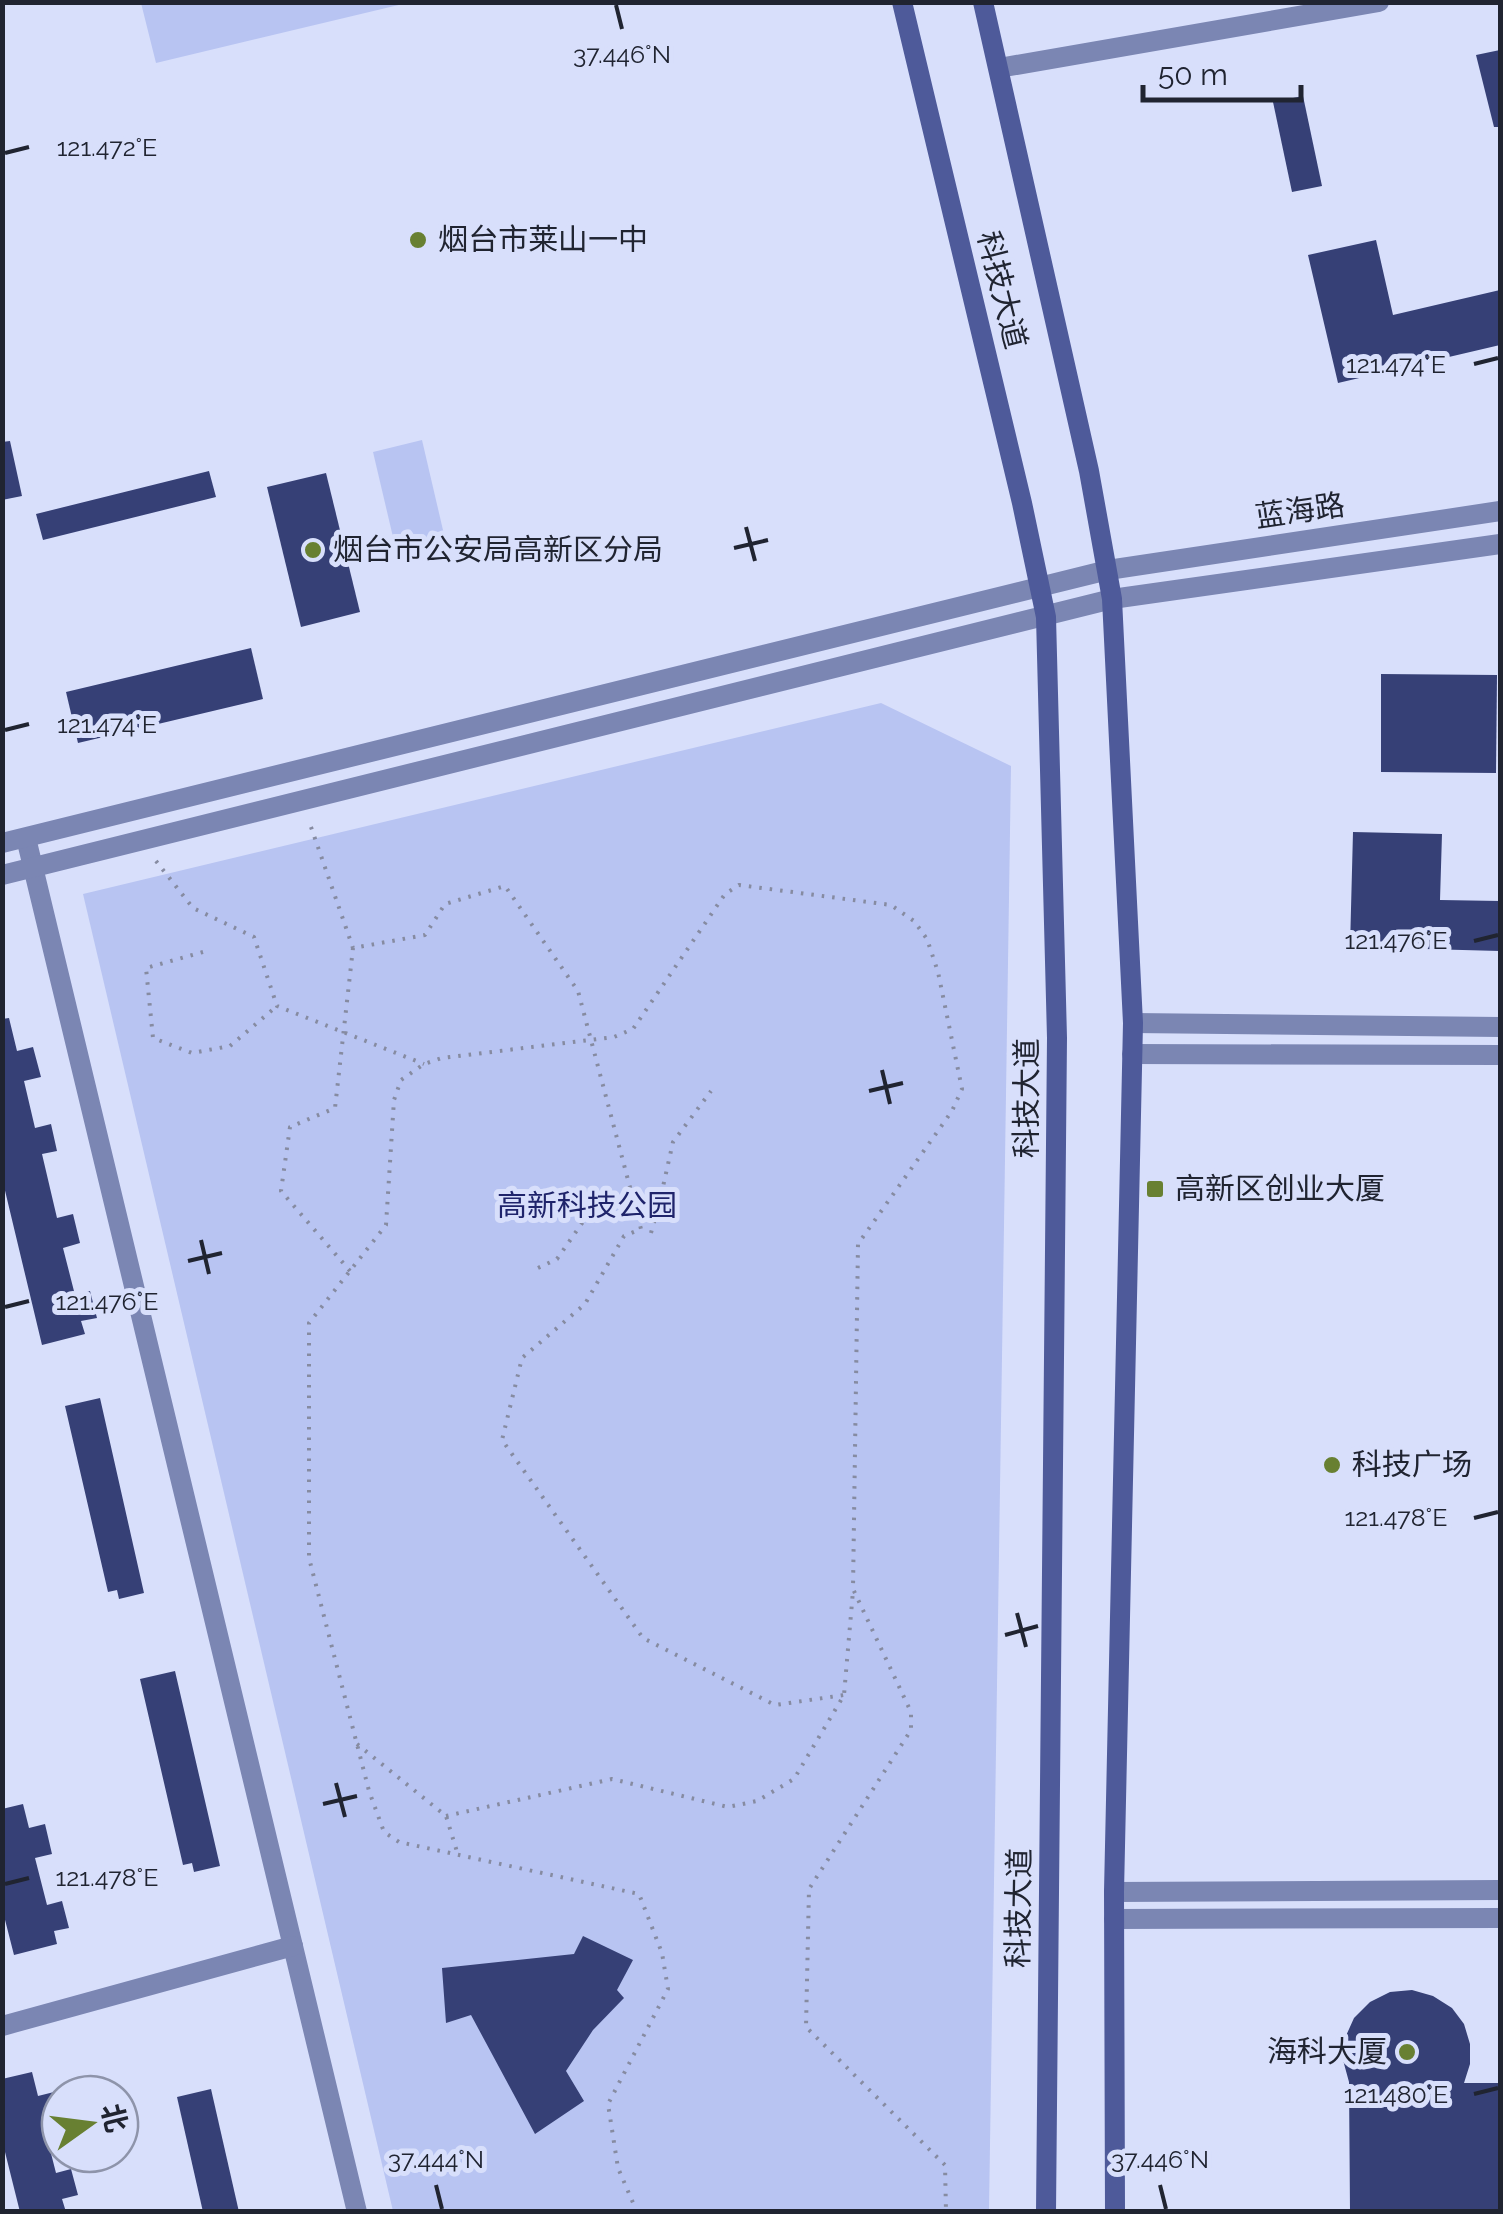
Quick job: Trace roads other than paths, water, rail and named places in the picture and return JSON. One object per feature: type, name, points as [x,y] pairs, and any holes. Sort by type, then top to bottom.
[{"type":"main road","name":"科技大道","points":[[902,2],[1046,617],[1058,1038],[1046,2212]]},
{"type":"main road","name":"科技大道","points":[[984,2],[1089,471],[1112,599],[1133,1023],[1114,1892],[1115,2212]]},
{"type":"street","points":[[999,68],[1379,2]]},
{"type":"street","name":"蓝海路","points":[[2,844],[1108,570],[1500,511]]},
{"type":"street","name":"蓝海路","points":[[2,874],[1112,599],[1500,544]]},
{"type":"street","points":[[26,838],[357,2212]]},
{"type":"street","points":[[1133,1023],[1500,1027]]},
{"type":"street","points":[[1132,1054],[1500,1055]]},
{"type":"street","points":[[1114,1892],[1500,1890]]},
{"type":"street","points":[[1114,1920],[1500,1918]]},
{"type":"street","points":[[2,2026],[293,1946]]},
{"type":"place","name":"烟台市莱山一中","points":[[418,240]]},
{"type":"place","name":"烟台市公安局高新区分局","points":[[313,550]]},
{"type":"place","name":"高新区创业大厦","points":[[1155,1189]]},
{"type":"place","name":"科技广场","points":[[1332,1465]]},
{"type":"place","name":"海科大厦","points":[[1407,2052]]},
{"type":"park label","name":"高新科技公园","points":[[587,1206]]}]
